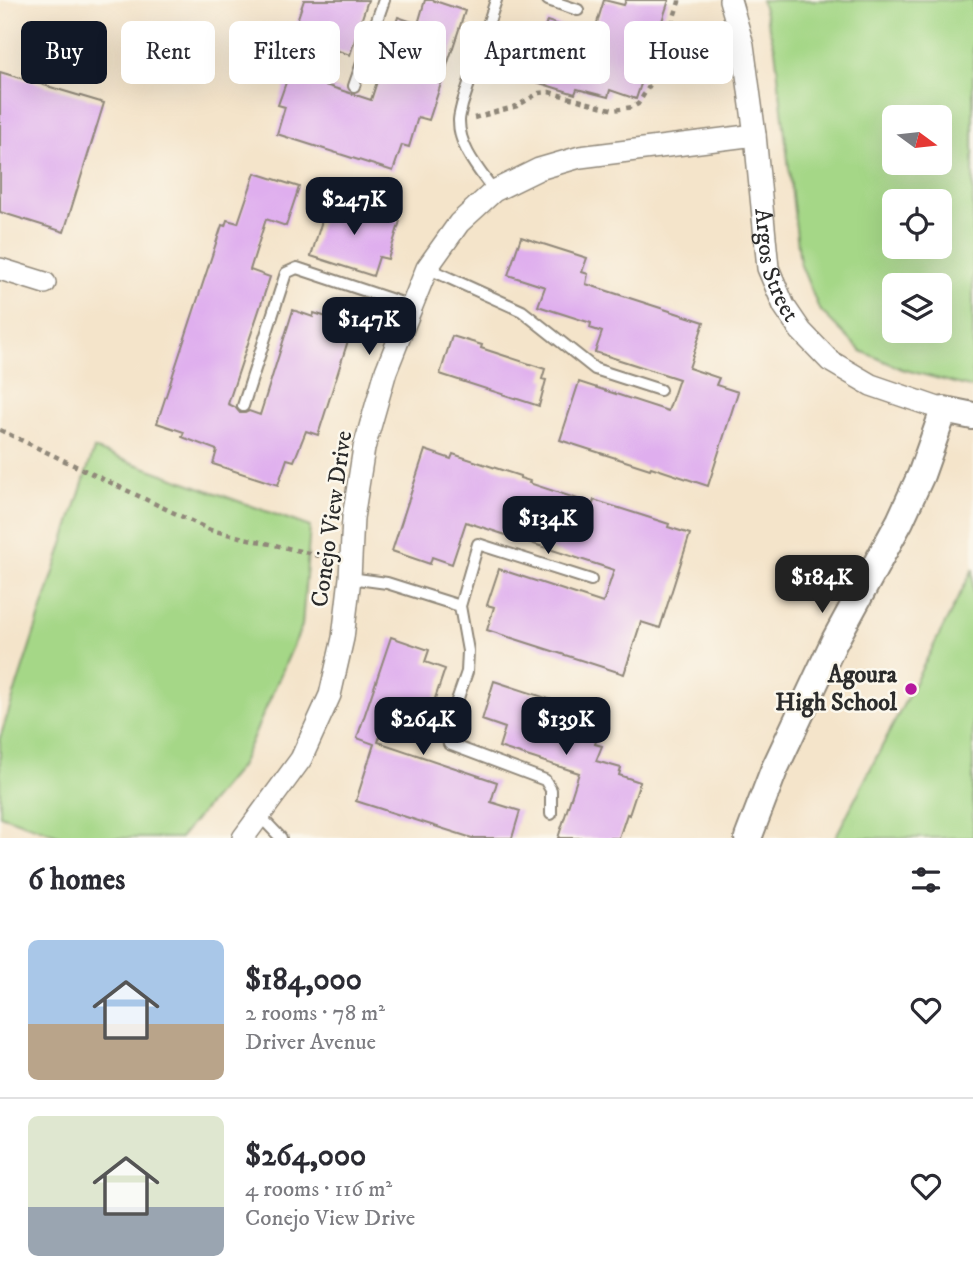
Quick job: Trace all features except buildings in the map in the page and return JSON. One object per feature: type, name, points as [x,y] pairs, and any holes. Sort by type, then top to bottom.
[{"type":"street","name":"Argos Street","points":[[730,0],[743,45],[768,268],[784,306],[801,331],[830,361],[871,385],[944,410],[973,416]]},
{"type":"street","name":"Conejo View Drive","points":[[243,838],[301,760],[330,695],[343,638],[354,518],[364,448],[386,371],[427,268],[459,223],[494,191],[539,169],[580,157],[755,135]]},
{"type":"street","points":[[0,269],[46,283]]},
{"type":"street","points":[[748,838],[774,770],[834,642],[900,521],[944,410]]},
{"type":"lane","points":[[354,86],[384,0]]},
{"type":"lane","points":[[494,191],[468,154],[461,138],[459,121],[461,105],[496,0]]},
{"type":"lane","points":[[548,0],[578,10]]},
{"type":"lane","points":[[243,406],[286,274],[297,268],[411,306]]},
{"type":"lane","points":[[427,268],[522,311],[594,369],[660,390]]},
{"type":"lane","points":[[551,814],[551,790],[545,780],[449,744],[446,732],[467,671],[468,651],[460,606],[478,544],[591,580]]},
{"type":"lane","points":[[350,578],[387,583],[460,606]]},
{"type":"lane","points":[[260,816],[281,838]]},
{"type":"path","points":[[459,121],[517,106],[539,93],[548,92],[614,110],[633,107],[638,104],[653,80],[679,0]]},
{"type":"path","points":[[0,430],[210,530],[313,554],[329,561]]},
{"type":"green space","points":[[761,0],[973,0],[973,388],[902,369],[861,351],[819,309],[800,263],[775,49]]},
{"type":"green space","points":[[94,449],[310,527],[302,626],[240,767],[180,838],[66,838],[0,815],[0,738]]},
{"type":"green space","points":[[973,569],[973,838],[835,838]]},
{"type":"place","name":"Agoura High School","points":[[911,689]]}]
